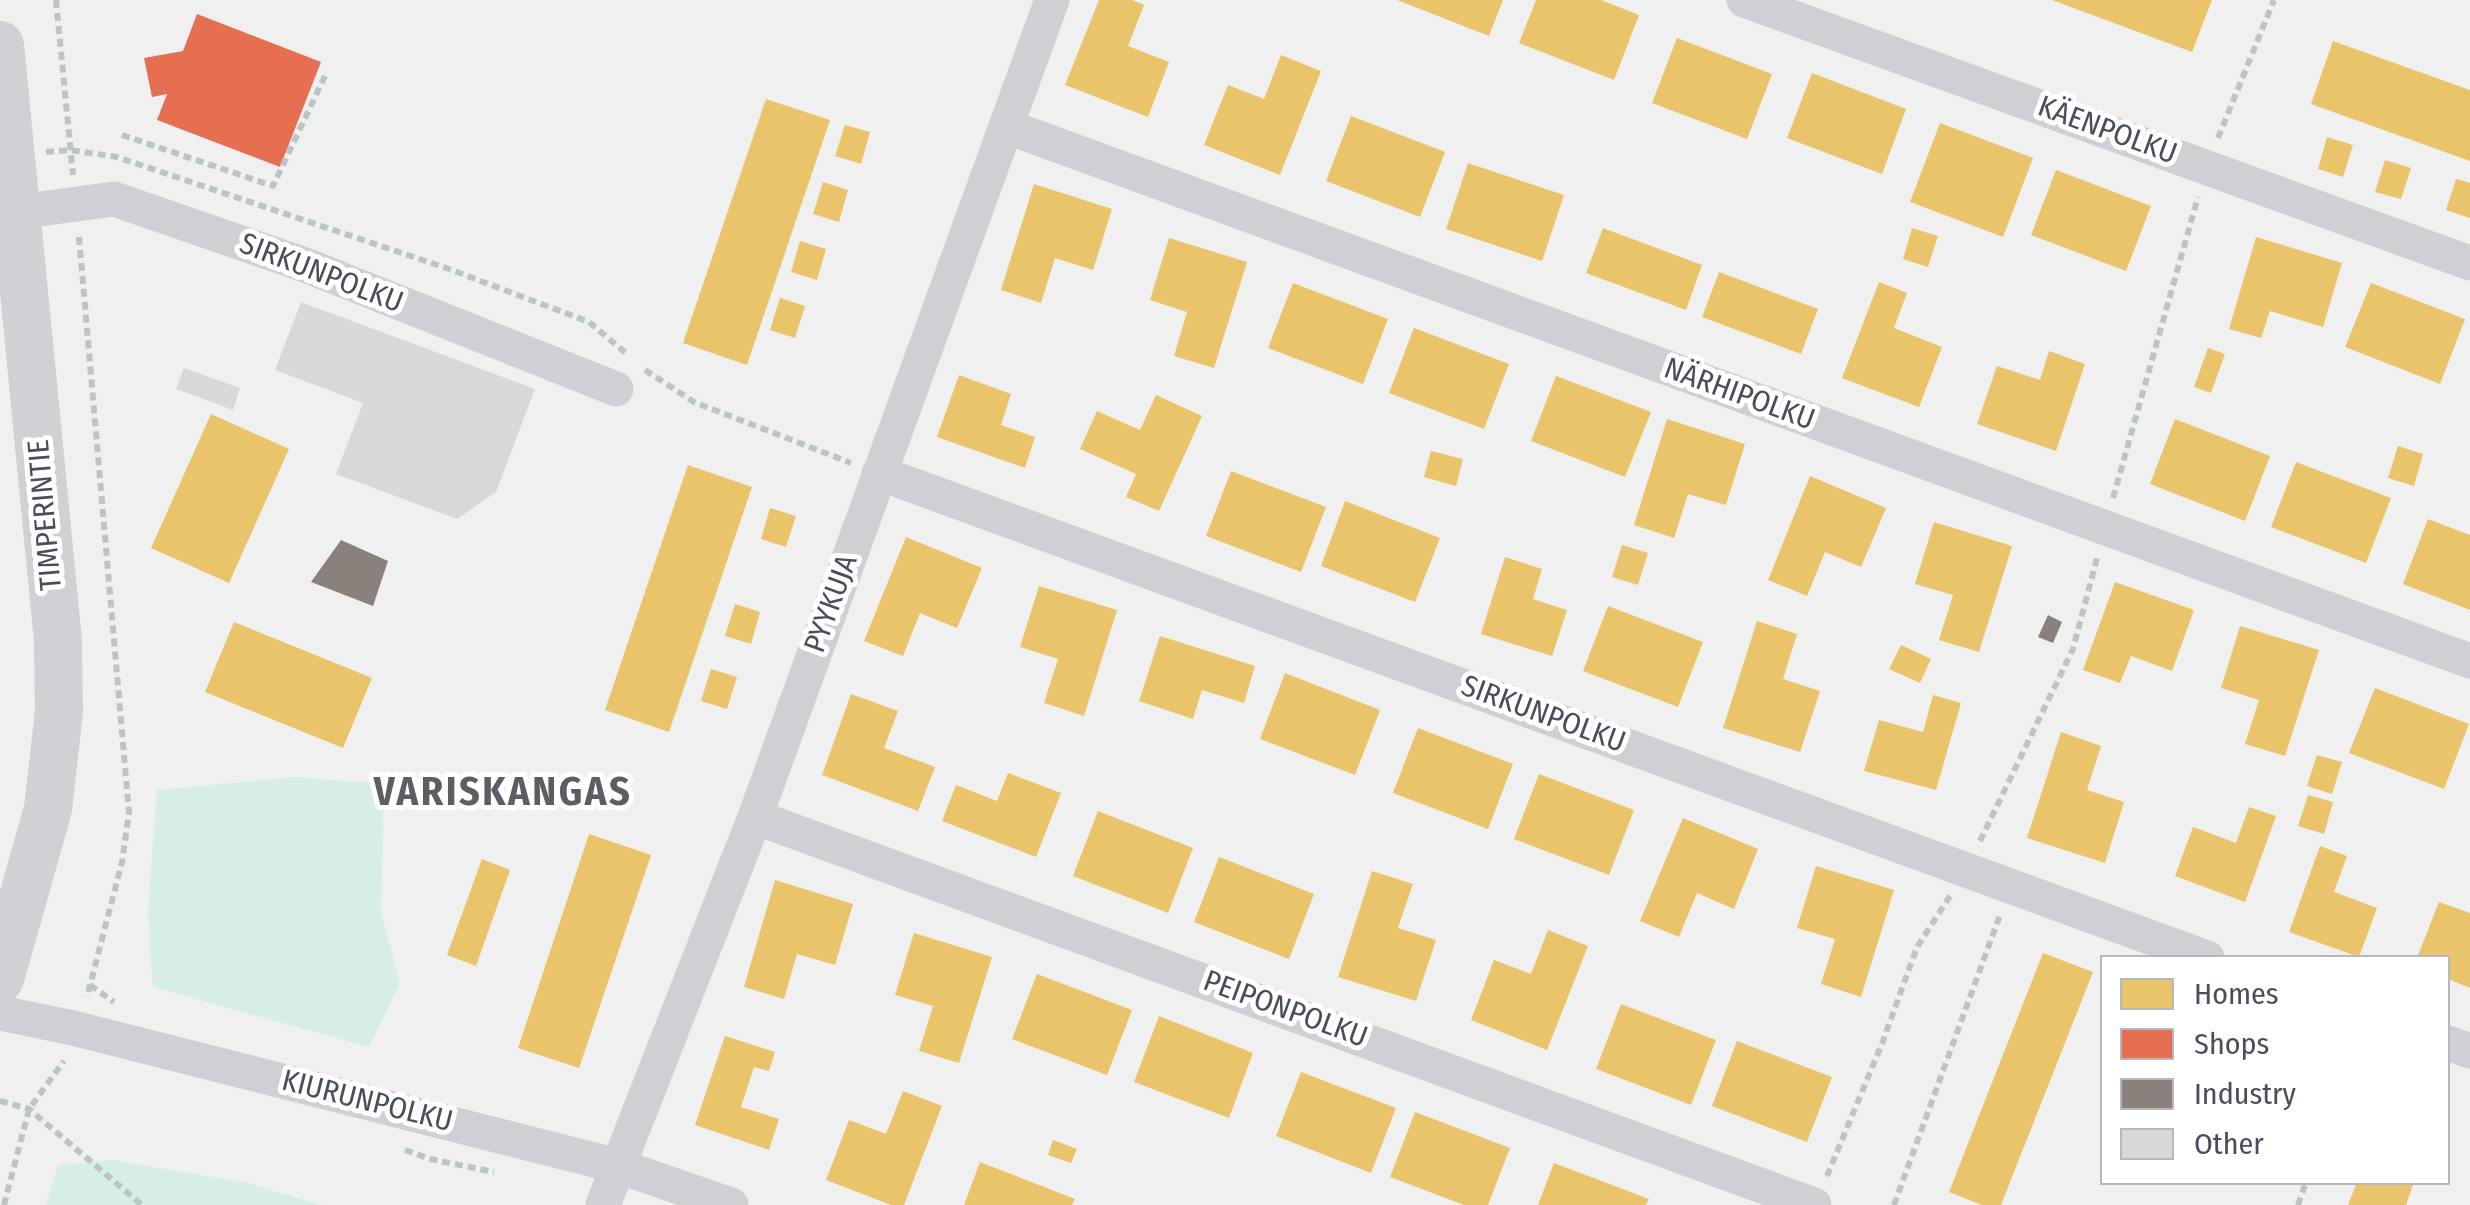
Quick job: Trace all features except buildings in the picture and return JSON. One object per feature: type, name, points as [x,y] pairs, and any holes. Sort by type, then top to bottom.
[{"type":"street","name":"PYYKUJA","points":[[603,1205],[755,816],[1052,0]]},
{"type":"street","name":"KÄENPOLKU","points":[[1744,0],[2470,263]]},
{"type":"street","name":"TIMPERINTIE","points":[[0,45],[58,641],[59,711],[48,809],[0,979]]},
{"type":"street","name":"NÄRHIPOLKU","points":[[1008,127],[2470,661]]},
{"type":"street","name":"SIRKUNPOLKU","points":[[18,212],[114,198],[305,265],[616,389]]},
{"type":"street","name":"SIRKUNPOLKU","points":[[879,472],[2199,955]]},
{"type":"street","name":"PEIPONPOLKU","points":[[755,816],[1814,1205]]},
{"type":"street","name":"KIURUNPOLKU","points":[[0,1014],[74,1028],[618,1166],[731,1205]]},
{"type":"path","points":[[1814,1205],[1883,1041],[1917,947],[1966,870],[2073,649],[2206,167],[2274,0]]},
{"type":"path","points":[[122,135],[272,186],[325,76]]},
{"type":"path","points":[[1894,1205],[2010,888]]},
{"type":"path","points":[[0,1101],[29,1109],[142,1205]]},
{"type":"green space","points":[[296,777],[384,784],[381,913],[400,983],[369,1047],[153,987],[148,914],[157,790]]},
{"type":"green space","points":[[112,1160],[248,1183],[321,1205],[46,1205],[58,1165]]},
{"type":"district","name":"VARISKANGAS","points":[[503,794]]}]
